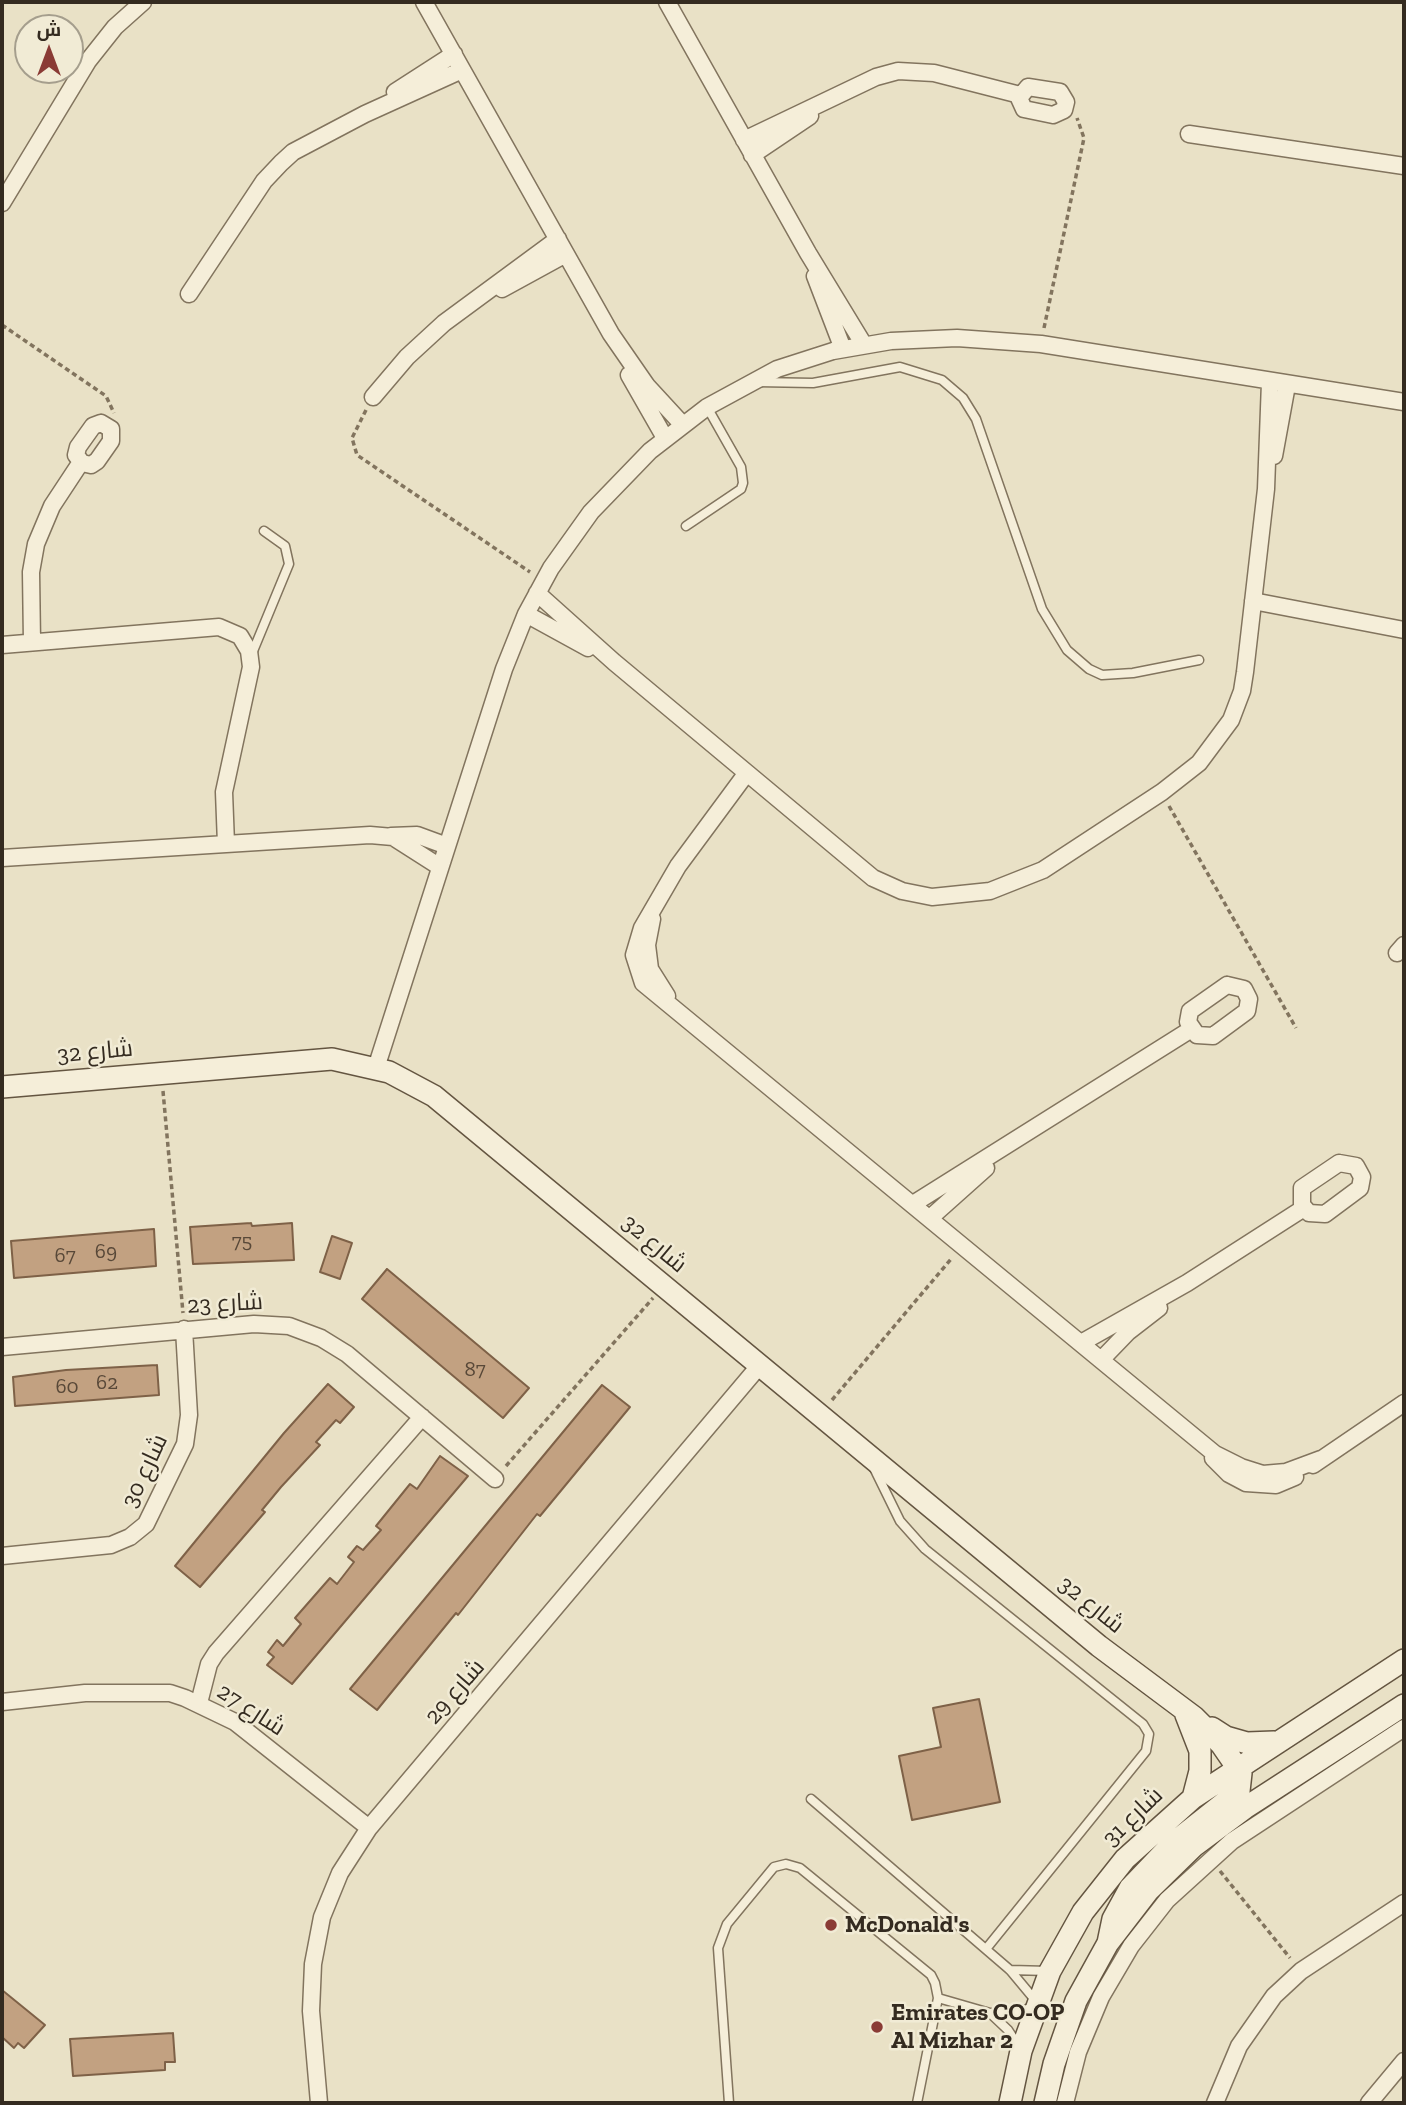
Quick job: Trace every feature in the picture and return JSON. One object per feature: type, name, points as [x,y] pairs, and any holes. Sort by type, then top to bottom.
[{"type":"street","points":[[2,203],[88,61],[115,27],[143,2]]},
{"type":"street","points":[[424,2],[611,334],[647,386],[682,424]]},
{"type":"street","points":[[667,2],[808,253],[864,345]]},
{"type":"street","points":[[365,114],[454,54]]},
{"type":"street","points":[[189,294],[272,172],[293,152],[365,114],[462,69]]},
{"type":"street","points":[[744,140],[876,77],[909,70],[934,73],[1020,95],[1032,87],[1060,92],[1065,98],[1066,106],[1061,113],[1053,116],[1027,111],[1020,103],[1020,95]]},
{"type":"street","points":[[752,155],[837,96]]},
{"type":"street","points":[[1189,134],[1404,166]]},
{"type":"street","points":[[373,397],[407,357],[471,303],[558,239]]},
{"type":"street","points":[[808,253],[843,349]]},
{"type":"street","points":[[471,303],[566,254]]},
{"type":"street","points":[[611,334],[625,367],[665,438]]},
{"type":"street","points":[[376,1068],[504,669],[526,614],[540,587],[591,512],[632,467],[706,407],[751,382],[805,359],[864,345],[957,338],[1041,344],[1404,402]]},
{"type":"street","points":[[540,587],[614,663],[873,878],[902,891],[932,897],[990,891],[1027,878],[1162,792],[1199,763],[1230,720],[1242,691],[1253,601],[1266,489],[1270,382]]},
{"type":"street","points":[[1266,489],[1287,384]]},
{"type":"street","points":[[101,423],[111,429],[111,441],[97,461],[91,465],[81,462],[76,455],[78,447],[93,426],[101,423]]},
{"type":"street","points":[[32,642],[31,572],[36,544],[52,506],[81,462]]},
{"type":"street","points":[[1253,601],[1404,630]]},
{"type":"street","points":[[526,614],[614,663]]},
{"type":"street","points":[[2,645],[219,627],[240,636],[250,659],[224,792],[226,844]]},
{"type":"street","points":[[746,774],[678,866],[637,937],[635,963],[643,983],[672,1004],[1203,1445],[1228,1461],[1263,1474],[1286,1472],[1321,1459],[1404,1403]]},
{"type":"street","points":[[2,858],[357,835],[417,835],[447,846]]},
{"type":"street","points":[[392,836],[440,867]]},
{"type":"street","points":[[913,1203],[1190,1030]]},
{"type":"street","name":"شارع 32","points":[[2,1087],[332,1059],[376,1068],[435,1096],[1099,1646],[1213,1734],[1238,1767]]},
{"type":"street","points":[[930,1218],[958,1189],[1016,1141]]},
{"type":"street","points":[[1080,1343],[1186,1283],[1304,1208]]},
{"type":"street","points":[[1101,1360],[1186,1283]]},
{"type":"street","name":"شارع 23","points":[[2,1347],[272,1323],[306,1332],[347,1354],[495,1479]]},
{"type":"street","name":"شارع 30","points":[[2,1556],[111,1545],[130,1537],[146,1524],[185,1444],[188,1415],[184,1329]]},
{"type":"street","name":"شارع 29","points":[[319,2103],[311,2011],[317,1940],[335,1884],[369,1828],[761,1365]]},
{"type":"street","points":[[199,1703],[206,1672],[216,1653],[422,1417]]},
{"type":"street","name":"شارع 31","points":[[1010,2103],[1021,2051],[1050,1971],[1077,1922],[1103,1885],[1148,1835],[1193,1798],[1404,1660]]},
{"type":"street","name":"شارع 27","points":[[2,1702],[97,1693],[170,1693],[199,1703],[251,1733],[369,1828]]},
{"type":"street","points":[[1045,2103],[1064,2032],[1091,1970],[1147,1891],[1194,1846],[1245,1808],[1404,1705]]},
{"type":"street","points":[[1184,1710],[1236,1741],[1258,1744],[1279,1741]]},
{"type":"street","points":[[1184,1710],[1200,1751],[1200,1770],[1193,1798]]},
{"type":"street","points":[[1065,2103],[1085,2034],[1115,1972],[1167,1900],[1210,1859],[1404,1728]]},
{"type":"street","points":[[1108,1943],[1113,1919],[1130,1888],[1172,1844],[1239,1791],[1242,1779],[1238,1767]]},
{"type":"street","points":[[1215,2103],[1249,2028],[1275,1996],[1301,1971],[1404,1903]]},
{"type":"street","points":[[1369,2103],[1404,2061]]},
{"type":"lane","points":[[751,382],[813,383],[900,367],[929,373],[943,380],[963,398],[976,419],[1042,608],[1067,650],[1089,669],[1102,675],[1133,673],[1199,660]]},
{"type":"lane","points":[[687,526],[741,489],[743,483],[741,467],[706,407]]},
{"type":"lane","points":[[250,659],[289,564],[285,546],[264,531]]},
{"type":"lane","points":[[869,1455],[890,1504],[925,1549],[1143,1724],[1149,1734],[1146,1751],[986,1949]]},
{"type":"lane","points":[[811,1799],[1010,1970],[1036,2004],[1013,2013],[990,2013],[938,1998]]},
{"type":"lane","points":[[729,2103],[718,1948],[727,1924],[774,1867],[786,1864],[800,1868],[930,1975],[938,1998],[917,2103]]},
{"type":"lane","points":[[1010,1970],[1050,1971]]},
{"type":"lane","points":[[990,2013],[1008,2030],[1021,2051]]},
{"type":"path","points":[[1041,344],[1084,138],[1080,122],[1066,106]]},
{"type":"path","points":[[2,324],[106,396],[114,412],[111,429]]},
{"type":"path","points":[[373,397],[352,439],[357,455],[540,587]]},
{"type":"path","points":[[1162,792],[1296,1028]]},
{"type":"path","points":[[161,1072],[184,1329]]},
{"type":"path","points":[[820,1415],[963,1245]]},
{"type":"path","points":[[495,1479],[664,1286]]},
{"type":"path","points":[[1210,1859],[1301,1971]]},
{"type":"building","points":[[251,1223],[252,1226],[292,1223],[294,1260],[193,1264],[190,1227]]},
{"type":"building","points":[[154,1229],[156,1266],[14,1278],[11,1241]]},
{"type":"building","points":[[332,1236],[352,1243],[340,1279],[320,1272]]},
{"type":"building","points":[[387,1269],[529,1388],[503,1418],[362,1299]]},
{"type":"building","points":[[157,1365],[159,1395],[15,1406],[13,1377],[66,1370]]},
{"type":"building","points":[[328,1384],[354,1407],[340,1423],[336,1420],[316,1442],[320,1445],[281,1487],[262,1510],[265,1512],[200,1587],[175,1566],[284,1433]]},
{"type":"building","points":[[602,1385],[630,1407],[540,1516],[537,1514],[458,1615],[456,1613],[377,1710],[350,1689]]},
{"type":"building","points":[[440,1456],[468,1476],[292,1684],[267,1665],[274,1657],[268,1652],[277,1640],[283,1646],[301,1624],[295,1618],[330,1578],[337,1584],[354,1562],[348,1557],[357,1546],[363,1550],[381,1530],[376,1526],[410,1484],[417,1489]]},
{"type":"building","points":[[979,1699],[1000,1802],[912,1820],[899,1756],[941,1747],[933,1708]]},
{"type":"building","points":[[2,1990],[45,2025],[24,2048],[18,2043],[14,2048],[2,2037]]},
{"type":"building","points":[[173,2033],[175,2062],[165,2062],[165,2070],[73,2076],[70,2039]]},
{"type":"place","name":"McDonald's","points":[[831,1925]]},
{"type":"place","name":"Emirates CO-OP Al Mizhar 2","points":[[877,2027]]}]
